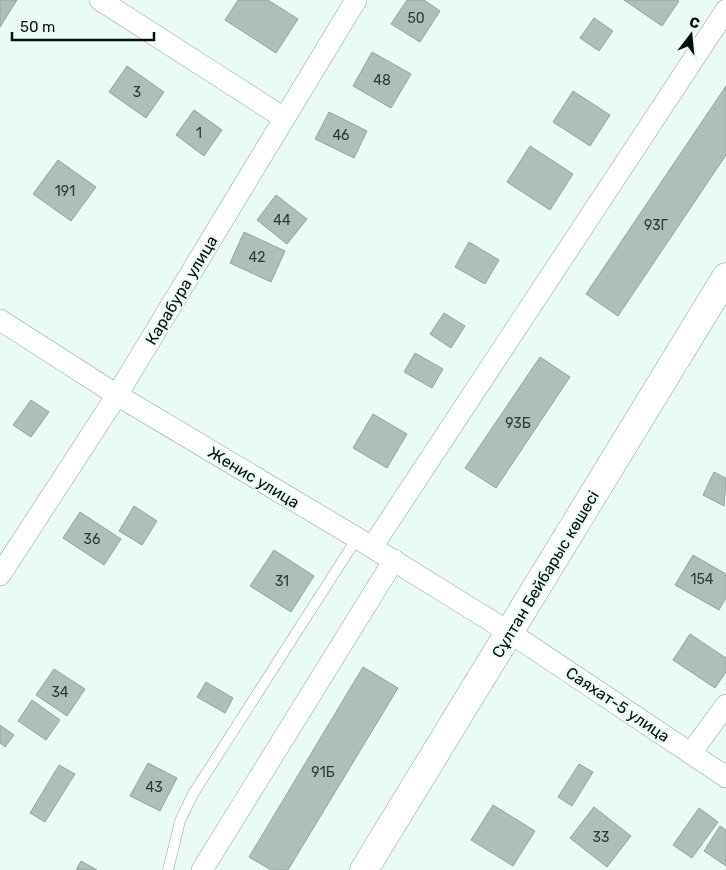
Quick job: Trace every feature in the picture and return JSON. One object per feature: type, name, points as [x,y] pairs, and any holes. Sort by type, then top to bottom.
[{"type":"main road","name":"Сұлтан Бейбарыс көшесі","points":[[364,870],[726,278]]},
{"type":"street","points":[[100,0],[284,118]]},
{"type":"street","name":"Карабура улица","points":[[0,575],[117,395],[356,0]]},
{"type":"street","points":[[365,542],[726,10]]},
{"type":"street","name":"Женис улица","points":[[0,320],[117,395],[365,542],[510,632]]},
{"type":"street","points":[[202,870],[394,560]]},
{"type":"street","name":"Саяхат-5 улица","points":[[510,632],[726,777]]},
{"type":"street","points":[[691,753],[726,705]]},
{"type":"lane","points":[[168,870],[180,822],[193,794],[365,542]]},
{"type":"building","points":[[0,0],[17,0],[0,27]]},
{"type":"building","points":[[238,0],[268,0],[298,19],[276,53],[225,20]]},
{"type":"building","points":[[407,0],[424,0],[440,11],[420,42],[391,24]]},
{"type":"building","points":[[624,0],[677,0],[679,1],[662,26]]},
{"type":"building","points":[[594,18],[613,31],[599,51],[580,38]]},
{"type":"building","points":[[372,52],[411,74],[391,108],[353,86]]},
{"type":"building","points":[[127,66],[164,92],[146,118],[109,92]]},
{"type":"building","points":[[726,86],[726,155],[618,316],[586,294]]},
{"type":"building","points":[[573,91],[610,115],[590,146],[553,122]]},
{"type":"building","points":[[194,110],[222,130],[204,156],[176,135]]},
{"type":"building","points":[[329,112],[367,131],[354,158],[315,139]]},
{"type":"building","points":[[530,146],[573,174],[550,210],[507,182]]},
{"type":"building","points":[[58,160],[96,187],[71,221],[33,194]]},
{"type":"building","points":[[276,195],[307,219],[287,244],[257,220]]},
{"type":"building","points":[[244,232],[285,251],[271,282],[230,263]]},
{"type":"building","points":[[469,242],[499,260],[485,284],[455,267]]},
{"type":"building","points":[[444,313],[465,326],[451,348],[430,334]]},
{"type":"building","points":[[415,353],[443,369],[432,388],[404,372]]},
{"type":"building","points":[[540,357],[570,377],[496,488],[465,468]]},
{"type":"building","points":[[31,400],[49,412],[31,437],[13,425]]},
{"type":"building","points":[[373,414],[407,434],[387,468],[353,448]]},
{"type":"building","points":[[714,472],[726,478],[724,506],[703,495]]},
{"type":"building","points":[[134,506],[157,521],[142,545],[119,531]]},
{"type":"building","points":[[80,512],[121,539],[104,565],[63,538]]},
{"type":"building","points":[[274,550],[314,576],[291,612],[250,586]]},
{"type":"building","points":[[693,555],[726,574],[726,598],[719,610],[675,585]]},
{"type":"building","points":[[690,634],[726,658],[726,672],[715,688],[673,660]]},
{"type":"building","points":[[363,667],[398,688],[288,870],[271,870],[249,857]]},
{"type":"building","points":[[54,669],[85,689],[67,716],[36,695]]},
{"type":"building","points":[[206,682],[233,698],[225,713],[197,697]]},
{"type":"building","points":[[32,700],[60,720],[46,740],[18,721]]},
{"type":"building","points":[[0,725],[14,735],[5,747],[0,743]]},
{"type":"building","points":[[148,763],[177,778],[160,811],[130,796]]},
{"type":"building","points":[[579,764],[593,772],[572,806],[558,797]]},
{"type":"building","points":[[59,765],[75,774],[45,822],[30,813]]},
{"type":"building","points":[[493,805],[535,831],[513,866],[471,840]]},
{"type":"building","points":[[594,807],[631,836],[607,867],[570,838]]},
{"type":"building","points":[[699,808],[718,822],[692,858],[673,845]]},
{"type":"building","points":[[720,826],[726,830],[726,866],[704,851]]},
{"type":"building","points":[[81,861],[97,870],[76,870]]}]
